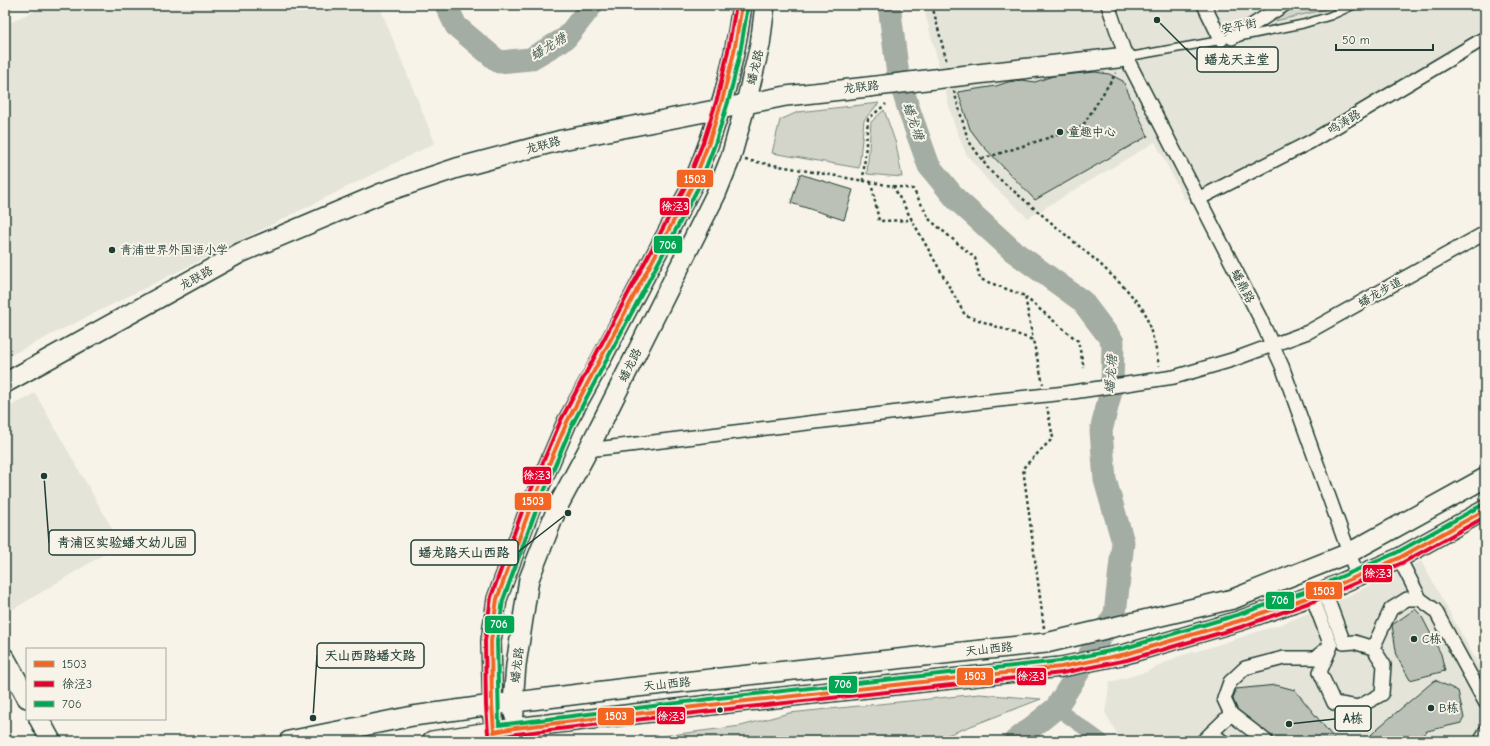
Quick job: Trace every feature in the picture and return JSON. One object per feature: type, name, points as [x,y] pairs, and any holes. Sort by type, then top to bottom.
[{"type":"main road","name":"蟠龙路","points":[[494,736],[491,641],[497,599],[529,511],[567,422],[692,186],[705,156],[721,108],[738,34],[742,5]]},
{"type":"main road","name":"蟠龙路","points":[[515,735],[513,702],[516,665],[529,579],[558,506],[588,450],[716,194],[731,157],[746,103],[760,45],[765,5]]},
{"type":"main road","name":"龙联路","points":[[5,383],[240,253],[382,193],[457,168],[562,140],[786,96],[1126,57]]},
{"type":"main road","name":"天山西路","points":[[289,741],[412,716],[513,702],[627,688],[1046,643],[1233,599],[1349,553],[1485,478]]},
{"type":"main road","points":[[432,741],[515,735],[727,703],[1061,667],[1126,654],[1239,621],[1318,593],[1399,558],[1485,510]]},
{"type":"main road","points":[[5,658],[26,696]]},
{"type":"main road","points":[[40,720],[51,741]]},
{"type":"street","name":"蟠鼎路","points":[[1108,5],[1126,57],[1260,318],[1282,366],[1357,575]]},
{"type":"street","points":[[1204,5],[1227,39],[1267,10],[1284,5]]},
{"type":"street","name":"鸣涛路","points":[[1198,199],[1310,142],[1485,38]]},
{"type":"street","name":"蟠龙步道","points":[[588,450],[980,402],[1066,393],[1174,377],[1232,360],[1308,332],[1485,233]]},
{"type":"street","points":[[1399,558],[1420,599],[1434,610],[1485,702]]},
{"type":"street","points":[[1318,593],[1344,643]]},
{"type":"street","points":[[1266,741],[1231,714],[1224,699],[1230,682],[1245,668],[1284,658],[1315,658],[1331,646],[1354,642],[1373,648],[1384,665],[1382,694],[1358,707],[1334,703],[1320,672],[1331,646],[1318,593]]},
{"type":"street","points":[[1373,648],[1391,609],[1407,599],[1420,599]]},
{"type":"street","points":[[1207,737],[1231,714]]},
{"type":"street","points":[[1481,741],[1485,732]]},
{"type":"street","points":[[1207,737],[1222,741]]},
{"type":"lane","name":"安平街","points":[[1126,57],[1303,24],[1330,16],[1354,5]]},
{"type":"path","points":[[932,5],[968,140],[990,171],[1099,263],[1127,290],[1145,312],[1155,345],[1157,380]]},
{"type":"path","points":[[982,159],[1082,127],[1126,57]]},
{"type":"path","points":[[862,181],[868,119],[886,104]]},
{"type":"path","points":[[731,157],[913,189],[930,220],[975,258],[980,279],[1025,296],[1078,341],[1084,368]]},
{"type":"path","points":[[871,182],[879,221],[912,220]]},
{"type":"path","points":[[893,186],[965,315],[1033,340]]},
{"type":"path","points":[[1025,296],[1053,438],[1023,468],[1046,643]]},
{"type":"shaded area","name":"青浦世界外国语小学","points":[[46,5],[379,5],[435,143],[5,358],[5,25]]},
{"type":"shaded area","points":[[923,5],[1485,5],[1485,32],[1311,136],[1185,200],[1155,142],[1028,218],[989,182],[966,154],[953,121]]},
{"type":"shaded area","points":[[1288,5],[1333,5],[1323,10],[1275,21],[1271,16]]},
{"type":"shaded area","points":[[879,103],[864,120],[859,168],[772,153],[780,120],[798,112]]},
{"type":"shaded area","points":[[884,110],[896,144],[902,177],[867,174],[871,122]]},
{"type":"shaded area","points":[[35,393],[121,544],[12,610],[5,599],[5,409]]},
{"type":"shaded area","points":[[1421,561],[1485,676],[1485,741],[1121,741],[1105,712],[1110,682],[1146,672],[1179,656],[1284,623],[1341,599]]},
{"type":"shaded area","points":[[979,694],[1041,699],[932,741],[624,741],[741,726],[789,713]]},
{"type":"building","name":"童趣中心","points":[[1095,72],[1109,74],[1123,81],[1148,136],[1035,200],[982,145],[970,129],[958,92],[996,86],[1008,82],[1022,80],[1035,82],[1053,76]]},
{"type":"building","points":[[800,174],[853,190],[844,220],[791,203]]},
{"type":"building","name":"C栋","points":[[1415,609],[1421,615],[1441,654],[1445,671],[1410,680],[1397,657],[1392,625]]},
{"type":"building","name":"B栋","points":[[1435,680],[1458,691],[1464,718],[1461,723],[1427,731],[1416,741],[1365,741],[1379,727]]},
{"type":"building","points":[[1276,685],[1295,690],[1336,741],[1278,741],[1237,709],[1233,699],[1236,689]]},
{"type":"waterway","name":"蟠龙塘","points":[[446,5],[456,26],[499,62],[530,59],[566,38],[592,5]]},
{"type":"waterway","name":"蟠龙塘","points":[[889,5],[898,75],[929,166],[956,199],[1013,251],[1082,301],[1113,342],[1112,387],[1101,431],[1105,480],[1123,542],[1115,614],[1056,708],[1015,741]]},
{"type":"waterway","points":[[1056,708],[1102,741]]},
{"type":"transit line","name":"徐泾3","points":[[736,5],[718,96],[704,140],[687,183],[561,420],[523,509],[491,597],[485,641],[486,705],[488,733],[491,737],[495,738],[516,734],[720,710],[1062,673],[1127,660],[1241,627],[1314,601],[1402,563],[1485,517]]},
{"type":"transit line","name":"1503","points":[[742,5],[734,52],[723,97],[709,142],[692,186],[567,422],[529,511],[497,599],[491,641],[494,732],[515,728],[719,704],[1061,667],[1126,654],[1239,621],[1312,596],[1399,558],[1485,510]]},
{"type":"transit line","name":"706","points":[[748,6],[740,53],[729,99],[715,144],[698,188],[572,425],[535,513],[503,600],[497,641],[499,725],[718,698],[1060,661],[1125,648],[1237,615],[1310,590],[1396,553],[1482,505]]},
{"type":"place","name":"蟠龙天主堂","points":[[1157,20]]},
{"type":"place","name":"童趣中心","points":[[1060,132]]},
{"type":"place","name":"青浦世界外国语小学","points":[[112,250]]},
{"type":"place","name":"青浦区实验蟠文幼儿园","points":[[44,476]]},
{"type":"place","name":"蟠龙路天山西路","points":[[568,513]]},
{"type":"place","name":"C栋","points":[[1414,639]]},
{"type":"place","name":"B栋","points":[[1431,708]]},
{"type":"place","name":"天山西路蟠文路","points":[[313,718]]},
{"type":"place","name":"A栋","points":[[1289,724]]}]
